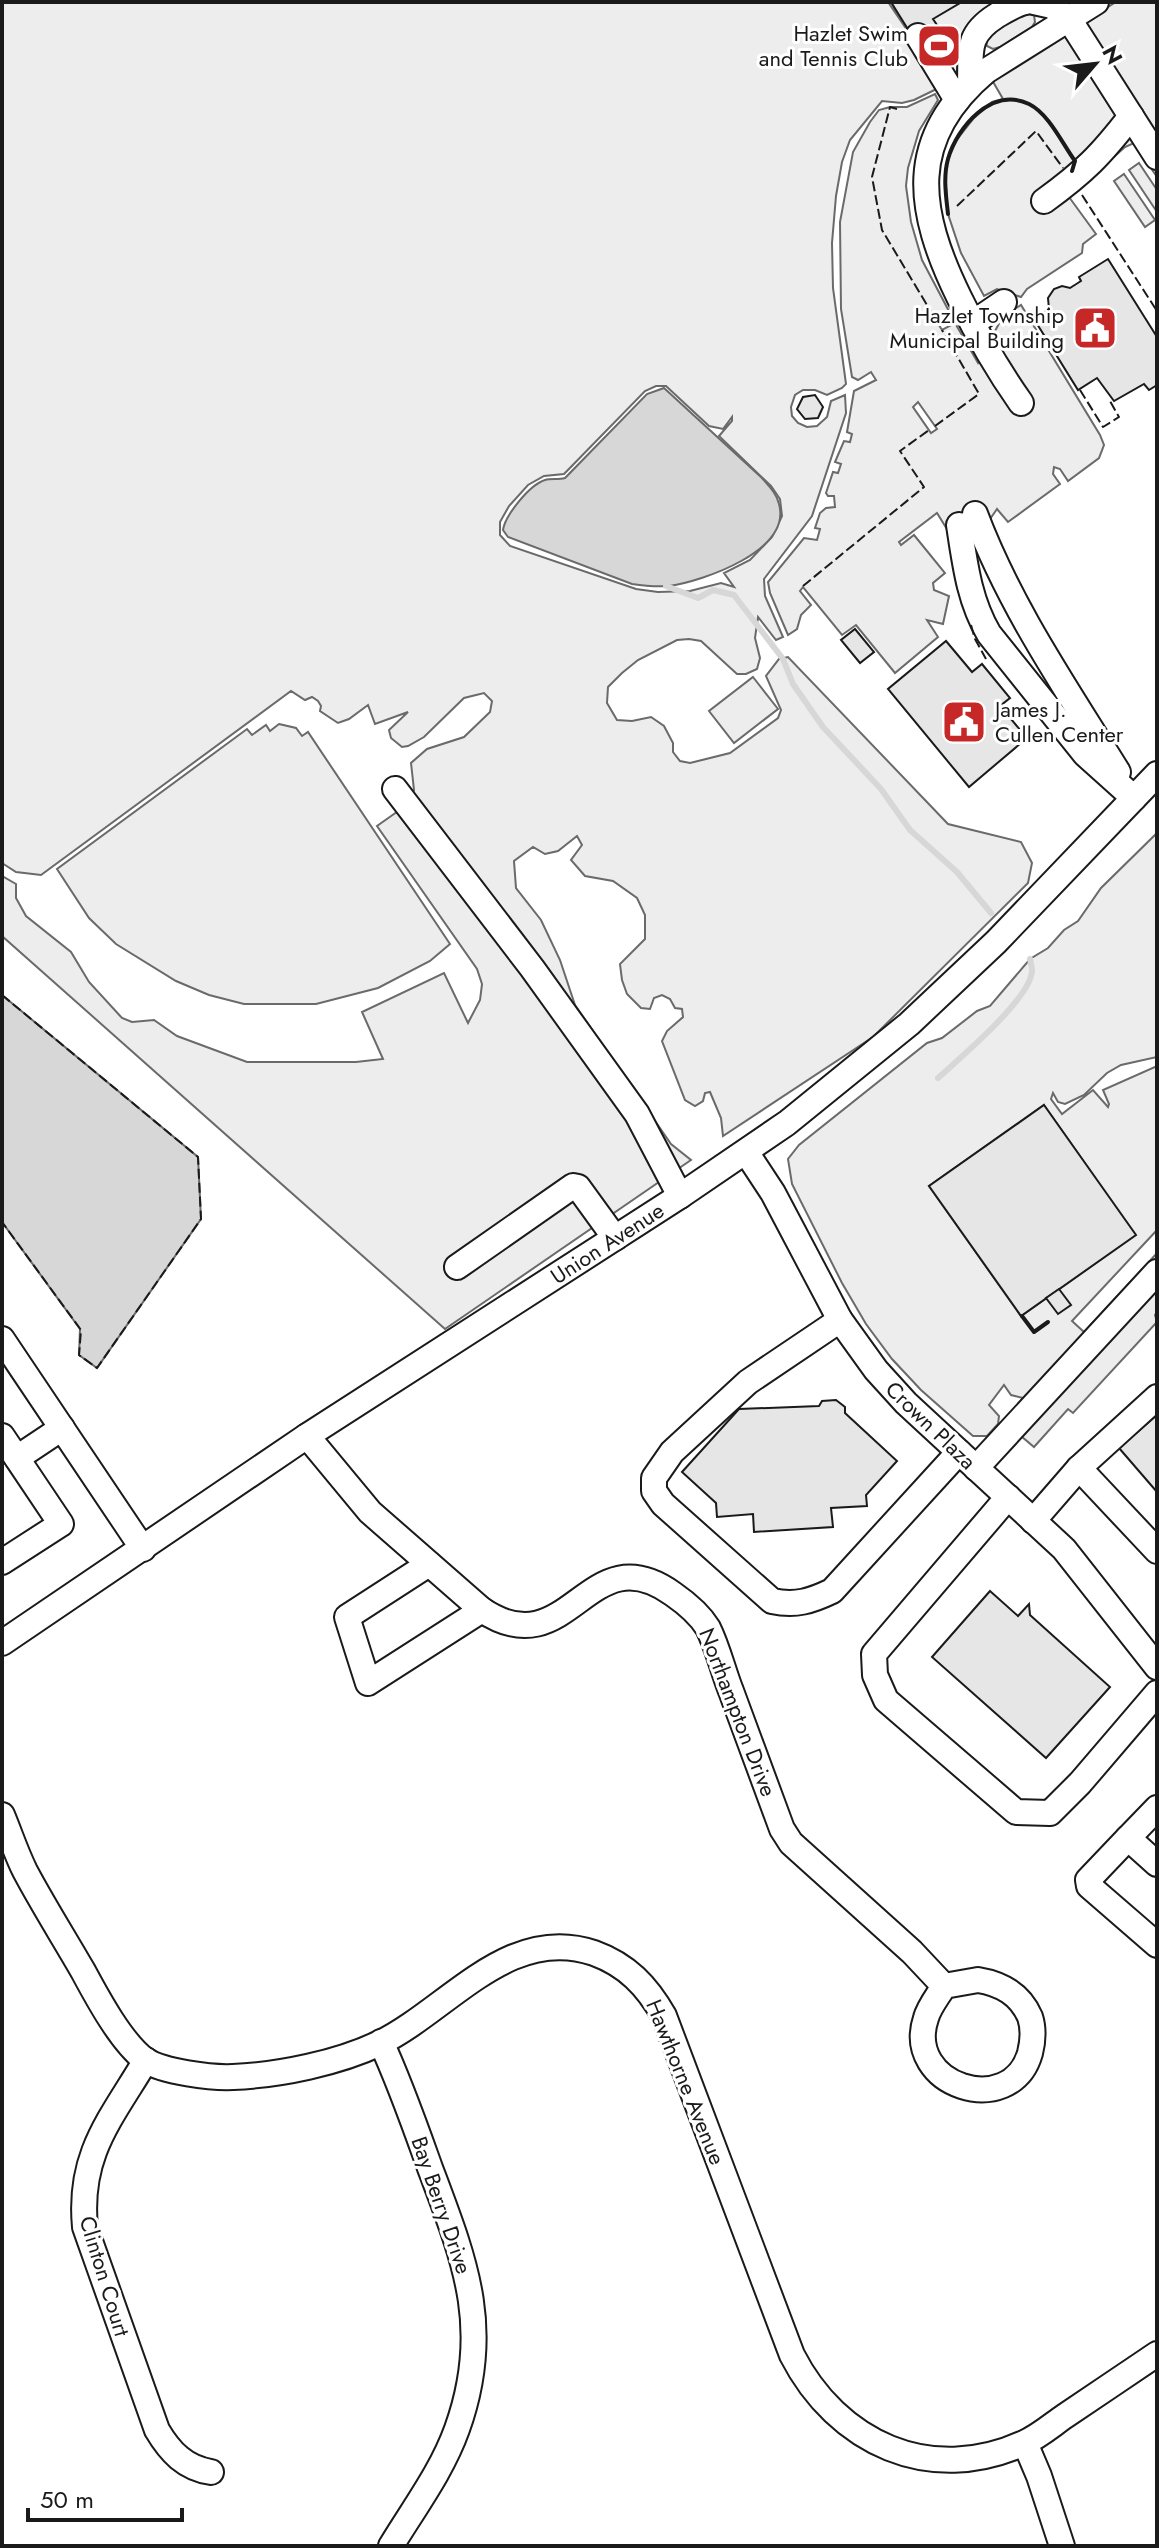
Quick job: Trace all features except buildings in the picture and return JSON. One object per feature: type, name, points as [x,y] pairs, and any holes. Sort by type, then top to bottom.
[{"type":"street","points":[[964,92],[974,34],[1002,13],[1026,2]]},
{"type":"street","points":[[1034,2],[1052,6],[1069,19],[1157,157]]},
{"type":"street","points":[[1021,403],[1003,378],[973,323],[935,241],[927,216],[925,194],[929,155],[945,117],[964,92],[986,71],[1096,2]]},
{"type":"street","points":[[918,36],[964,92]]},
{"type":"street","points":[[1044,201],[1082,174],[1131,116]]},
{"type":"street","points":[[973,323],[1004,302]]},
{"type":"street","points":[[967,520],[1015,606],[1134,798],[1085,754],[989,634],[980,619],[969,586],[967,520]]},
{"type":"street","name":"Union Avenue","points":[[2,1643],[307,1436],[746,1152],[822,1096],[909,1024],[996,942],[1157,774]]},
{"type":"street","points":[[395,789],[532,968],[630,1105],[680,1196]]},
{"type":"street","name":"Crown Plaza","points":[[746,1152],[773,1193],[840,1320],[876,1370],[906,1403],[1064,1549],[1157,1667]]},
{"type":"street","points":[[457,1267],[573,1186],[578,1187],[615,1238]]},
{"type":"street","points":[[840,1320],[748,1382],[672,1452],[654,1478],[654,1491],[663,1504],[772,1601],[791,1605],[808,1602],[832,1591],[1157,1272]]},
{"type":"street","points":[[2,1339],[143,1549]]},
{"type":"street","points":[[1033,1521],[1079,1468],[1157,1397]]},
{"type":"street","points":[[17,1458],[62,1428]]},
{"type":"street","points":[[2,1436],[61,1524],[2,1562]]},
{"type":"street","name":"Northampton Drive","points":[[307,1436],[370,1512],[498,1621],[515,1626],[550,1620],[605,1583],[622,1577],[639,1576],[656,1581],[682,1600],[708,1629],[782,1829],[791,1843],[912,1952],[944,1986]]},
{"type":"street","points":[[1079,1468],[1157,1551]]},
{"type":"street","points":[[1008,1497],[874,1654],[875,1675],[886,1700],[1016,1812],[1050,1813],[1080,1783],[1157,1693]]},
{"type":"street","points":[[429,1564],[347,1617],[368,1683],[482,1610]]},
{"type":"street","points":[[1157,1808],[1088,1880],[1089,1886],[1157,1945]]},
{"type":"street","points":[[2,1815],[25,1870],[108,2016],[146,2060]]},
{"type":"street","points":[[1128,1838],[1157,1864]]},
{"type":"street","points":[[2,1844],[25,1870]]},
{"type":"street","name":"Hawthorne Avenue","points":[[146,2060],[215,2078],[243,2077],[324,2063],[381,2042],[512,1957],[536,1949],[562,1947],[584,1950],[619,1964],[642,1982],[664,2016],[792,2355],[803,2378],[842,2422],[894,2450],[922,2457],[978,2457],[1025,2443],[1157,2354]]},
{"type":"street","points":[[978,1980],[996,1983],[1012,1992],[1025,2006],[1032,2023],[1033,2041],[1028,2059],[1012,2079],[994,2087],[974,2090],[957,2086],[941,2076],[930,2062],[924,2045],[926,2017],[944,1986],[978,1980]]},
{"type":"street","name":"Bay Berry Drive","points":[[381,2042],[397,2077],[463,2256],[473,2306],[470,2379],[457,2429],[438,2470],[391,2546]]},
{"type":"street","name":"Clinton Court","points":[[146,2060],[94,2148],[84,2187],[85,2227],[157,2430],[165,2444],[185,2464],[211,2472]]},
{"type":"street","points":[[1025,2443],[1062,2546]]},
{"type":"shaded area","points":[[2,2],[888,2],[907,30],[891,2],[1004,2],[966,27],[955,80],[914,100],[902,103],[882,101],[850,140],[842,162],[832,243],[833,288],[846,384],[827,395],[815,390],[803,390],[795,395],[791,407],[792,416],[807,427],[817,426],[827,417],[831,401],[845,395],[846,413],[812,516],[764,579],[765,596],[783,637],[776,640],[758,617],[755,638],[760,658],[757,669],[746,674],[737,674],[701,641],[677,640],[638,660],[608,687],[607,703],[617,720],[651,717],[664,726],[673,743],[673,752],[680,761],[690,763],[730,753],[778,718],[781,710],[766,676],[779,659],[788,657],[948,824],[1021,842],[1032,863],[1028,883],[873,1037],[723,1136],[721,1118],[710,1092],[705,1093],[703,1101],[695,1106],[685,1100],[662,1041],[667,1031],[683,1017],[682,1009],[675,1008],[670,999],[662,995],[654,998],[650,1009],[641,1008],[627,994],[620,964],[645,939],[645,915],[637,898],[613,881],[585,876],[571,860],[582,845],[577,836],[558,851],[545,854],[533,847],[514,861],[516,888],[541,920],[560,960],[575,1005],[671,1144],[691,1160],[445,1329],[2,936],[2,876],[16,884],[16,898],[26,916],[71,952],[89,982],[122,1018],[132,1022],[154,1020],[177,1036],[247,1062],[356,1062],[383,1059],[362,1012],[444,973],[468,1023],[480,1000],[482,984],[477,969],[377,826],[411,802],[414,790],[411,763],[427,749],[464,737],[490,712],[492,701],[484,693],[464,698],[424,737],[402,747],[391,738],[389,730],[408,712],[375,724],[368,705],[338,723],[320,711],[318,701],[312,697],[305,700],[291,691],[41,875],[16,872],[2,863]],"holes":[[[666,386],[709,426],[723,429],[732,417],[719,436],[771,486],[780,499],[782,516],[772,537],[750,560],[724,573],[734,587],[721,583],[690,591],[636,589],[510,546],[500,535],[500,522],[509,506],[528,485],[544,476],[564,474],[645,391]]]},
{"type":"shaded area","points":[[1116,2],[1157,2],[1157,177],[1134,143],[1125,147],[1069,197],[1096,234],[1083,244],[1082,253],[1027,289],[1021,297],[997,289],[984,296],[961,253],[948,214],[945,172],[948,157],[955,142],[974,118],[992,102],[1003,99],[992,80]]},
{"type":"shaded area","points":[[1024,12],[1034,15],[1032,27],[1000,47],[993,49],[987,46],[985,37]]},
{"type":"shaded area","points":[[935,94],[938,100],[919,131],[906,186],[911,222],[922,260],[952,317],[939,325],[942,330],[955,323],[978,363],[1003,316],[1021,305],[1104,445],[1099,458],[1068,481],[1060,469],[1054,467],[1053,474],[1060,484],[1008,522],[997,509],[988,522],[950,534],[937,513],[899,542],[901,545],[914,535],[945,573],[933,583],[934,590],[949,596],[943,624],[927,620],[938,637],[895,673],[856,625],[842,635],[803,587],[800,591],[811,605],[801,615],[797,629],[788,635],[768,582],[804,538],[817,540],[820,529],[815,528],[820,513],[826,508],[835,507],[834,496],[826,493],[833,472],[838,473],[841,464],[835,462],[844,441],[850,442],[852,434],[847,432],[854,391],[876,380],[871,372],[858,380],[852,377],[841,309],[840,222],[853,152],[870,122],[879,110],[907,107]],"holes":[[[918,402],[937,429],[931,433],[913,407]]]},
{"type":"shaded area","points":[[1139,163],[1157,190],[1157,212],[1129,170]]},
{"type":"shaded area","points":[[1124,174],[1155,220],[1145,227],[1114,181]]},
{"type":"shaded area","points":[[664,388],[775,493],[779,504],[779,521],[772,536],[759,549],[742,561],[702,578],[669,586],[651,586],[632,584],[508,537],[503,530],[505,524],[525,494],[545,480],[565,478],[647,394]]},
{"type":"shaded area","points":[[753,677],[778,709],[734,743],[709,711]]},
{"type":"shaded area","points":[[279,724],[296,728],[302,736],[308,732],[450,944],[430,961],[378,988],[316,1004],[244,1004],[209,995],[176,981],[116,944],[89,918],[57,869],[247,729],[252,735],[266,725],[270,731]]},
{"type":"shaded area","points":[[1157,833],[1157,1057],[1121,1065],[1107,1073],[1084,1095],[1065,1104],[1058,1102],[1053,1093],[1051,1099],[1062,1114],[1093,1090],[1108,1107],[1103,1090],[1157,1066],[1157,1230],[1072,1321],[1084,1332],[1157,1253],[1157,1322],[1073,1413],[1068,1409],[1034,1447],[1021,1436],[1023,1398],[1011,1395],[1004,1385],[989,1405],[999,1416],[998,1424],[987,1436],[973,1436],[921,1390],[892,1359],[866,1324],[842,1283],[792,1184],[788,1159],[799,1145],[927,1043],[942,1038],[977,1011],[990,1006],[1030,959],[1048,948],[1064,930],[1078,921],[1101,888]],"holes":[[[1044,1105],[1135,1235],[1021,1316],[929,1186]]]},
{"type":"shaded area","points":[[2,995],[198,1157],[201,1219],[97,1368],[79,1355],[80,1329],[2,1222]]},
{"type":"waterway","points":[[666,586],[698,598],[713,590],[734,595],[783,659],[793,684],[823,727],[881,789],[910,830],[957,872],[991,913]]},
{"type":"waterway","points":[[938,1078],[992,1028],[1020,996],[1029,983],[1032,971],[1030,959]]},
{"type":"fence","points":[[897,109],[890,107],[872,177],[882,230],[939,325]]},
{"type":"fence","points":[[957,206],[1036,131],[1063,168]]},
{"type":"fence","points":[[1082,195],[1157,311]]},
{"type":"fence","points":[[935,426],[979,394],[942,330]]},
{"type":"fence","points":[[1080,390],[1103,427],[1119,417],[1110,401]]},
{"type":"fence","points":[[803,586],[924,487],[900,451],[929,430]]},
{"type":"fence","points":[[971,625],[986,659]]},
{"type":"fence","points":[[2,995],[198,1157],[201,1219],[97,1368],[79,1355],[81,1330],[2,1222]]},
{"type":"wall","points":[[948,214],[946,173],[948,159],[959,134],[978,113],[1002,100],[1029,104],[1043,115],[1075,161],[1072,171]]},
{"type":"wall","points":[[1022,1316],[1034,1332],[1048,1322]]},
{"type":"place","name":"Hazlet Swim and Tennis Club","points":[[939,46]]},
{"type":"place","name":"Hazlet Township Municipal Building","points":[[1095,328]]},
{"type":"place","name":"James J. Cullen Center","points":[[964,722]]}]
